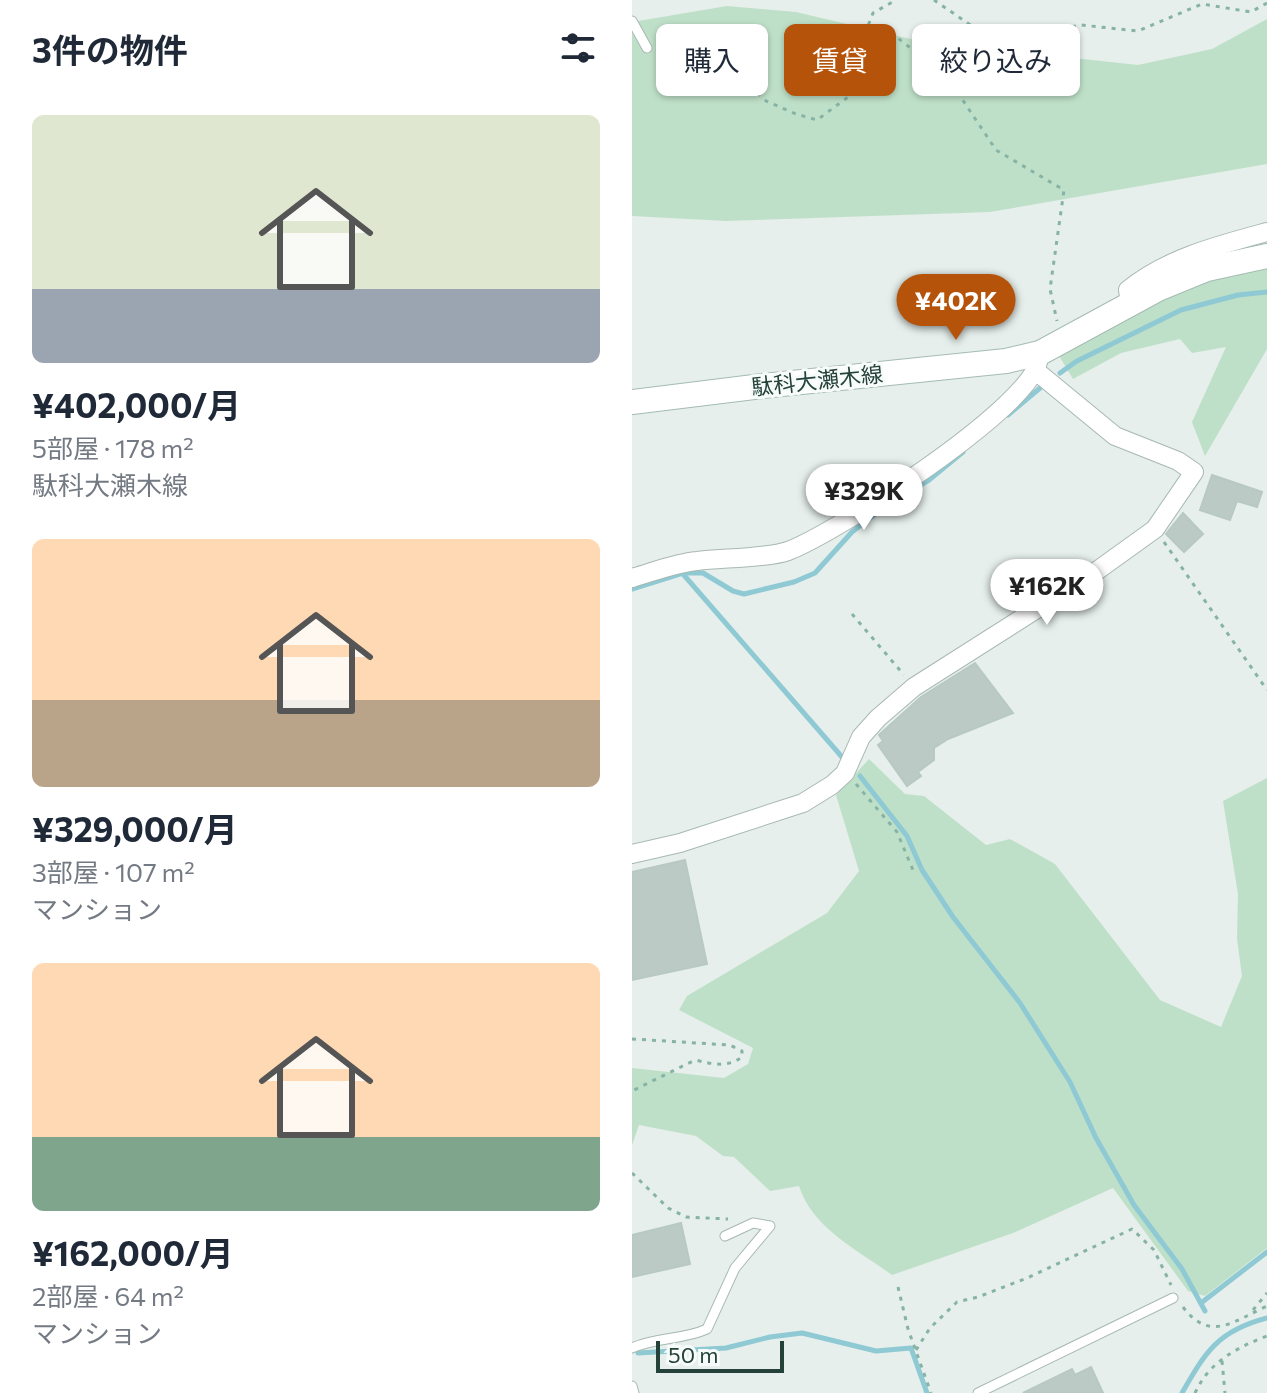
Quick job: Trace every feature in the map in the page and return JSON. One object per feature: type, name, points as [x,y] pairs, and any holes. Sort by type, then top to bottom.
[{"type":"main road","name":"駄科大瀬木線","points":[[632,402],[1006,361],[1038,362],[1062,341],[1130,303],[1207,269],[1267,256]]},
{"type":"street","points":[[1130,303],[1128,290],[1142,278],[1202,250],[1267,232]]},
{"type":"street","points":[[632,578],[692,561],[785,552],[812,539],[924,470],[1000,412],[1038,362],[1115,436],[1178,461],[1194,472],[1155,529],[1098,570],[914,687],[878,718],[861,737],[845,773],[832,785],[803,803],[680,843],[632,854]]},
{"type":"lane","points":[[632,21],[647,48]]},
{"type":"lane","points":[[632,1348],[648,1341],[696,1334],[707,1329],[735,1268],[769,1231],[770,1226],[753,1223],[725,1236]]},
{"type":"lane","points":[[978,1393],[1173,1298]]},
{"type":"lane","points":[[632,1386],[634,1393]]},
{"type":"path","points":[[869,24],[873,13],[896,0]]},
{"type":"path","points":[[934,0],[985,35],[1015,38],[1081,25],[1138,31],[1202,4],[1251,12],[1267,3]]},
{"type":"path","points":[[896,37],[948,78],[996,150],[1064,190],[1050,289],[1062,341]]},
{"type":"path","points":[[647,48],[708,45],[766,101],[817,120],[849,96]]},
{"type":"path","points":[[1155,529],[1267,690]]},
{"type":"path","points":[[852,614],[914,687]]},
{"type":"path","points":[[845,773],[897,832],[915,875]]},
{"type":"path","points":[[632,1039],[730,1045],[742,1051],[742,1057],[732,1064],[715,1065],[695,1060],[632,1091]]},
{"type":"path","points":[[632,1173],[668,1208],[686,1217],[753,1223]]},
{"type":"path","points":[[916,1350],[930,1328],[957,1302],[1027,1278],[1132,1229],[1154,1250],[1170,1279],[1173,1298],[1196,1322],[1204,1326],[1225,1326],[1267,1306]]},
{"type":"path","points":[[898,1287],[931,1393]]},
{"type":"path","points":[[1251,1313],[1267,1293]]},
{"type":"path","points":[[1195,1393],[1212,1366],[1236,1348],[1267,1336]]},
{"type":"path","points":[[1222,1361],[1225,1393]]},
{"type":"green space","points":[[727,6],[796,12],[847,24],[784,24],[784,96],[896,96],[896,36],[912,39],[912,96],[1080,96],[1080,59],[1138,65],[1212,49],[1267,19],[1267,164],[990,212],[726,221],[632,216],[632,22]]},
{"type":"green space","points":[[1267,269],[1267,349],[1205,456],[1192,422],[1226,347],[1192,353],[1180,339],[1121,353],[1073,379],[1058,354],[1110,325],[1203,281]]},
{"type":"green space","points":[[869,759],[905,794],[924,796],[986,845],[1010,839],[1055,864],[1160,1000],[1221,1027],[1242,976],[1237,939],[1238,894],[1223,801],[1267,778],[1267,1248],[1205,1296],[1188,1291],[1113,1188],[1013,1233],[892,1275],[825,1226],[805,1201],[799,1186],[770,1191],[734,1157],[723,1156],[696,1136],[639,1125],[632,1145],[632,1068],[724,1078],[748,1064],[753,1048],[679,1010],[687,996],[827,913],[859,871],[836,795]]},
{"type":"building","points":[[1212,475],[1262,492],[1257,507],[1237,501],[1230,520],[1200,510]]},
{"type":"building","points":[[1183,513],[1203,534],[1184,552],[1166,534]]},
{"type":"building","points":[[975,663],[1013,713],[948,739],[934,748],[934,760],[918,772],[921,776],[907,786],[878,745],[883,741],[879,735],[921,697]]},
{"type":"building","points":[[685,860],[707,964],[632,980],[632,872]]},
{"type":"building","points":[[681,1223],[690,1264],[632,1277],[632,1235]]},
{"type":"building","points":[[1091,1367],[1103,1393],[1023,1393],[1072,1369],[1075,1375]]},
{"type":"waterway","points":[[1060,373],[1077,361],[1181,310],[1238,295],[1267,292]]},
{"type":"waterway","points":[[1008,415],[1046,383]]},
{"type":"waterway","points":[[632,589],[683,573],[703,573],[744,594],[794,582],[815,573],[852,532],[884,507],[929,480],[963,452]]},
{"type":"waterway","points":[[683,574],[842,757]]},
{"type":"waterway","points":[[860,776],[907,836],[922,870],[953,917],[1020,1003],[1070,1082],[1096,1138],[1134,1205],[1182,1269],[1205,1311]]},
{"type":"waterway","points":[[1201,1303],[1267,1252]]},
{"type":"waterway","points":[[1182,1393],[1207,1354],[1225,1336],[1267,1318]]},
{"type":"waterway","points":[[638,1353],[726,1348],[802,1333],[876,1351],[911,1348],[927,1393]]}]
